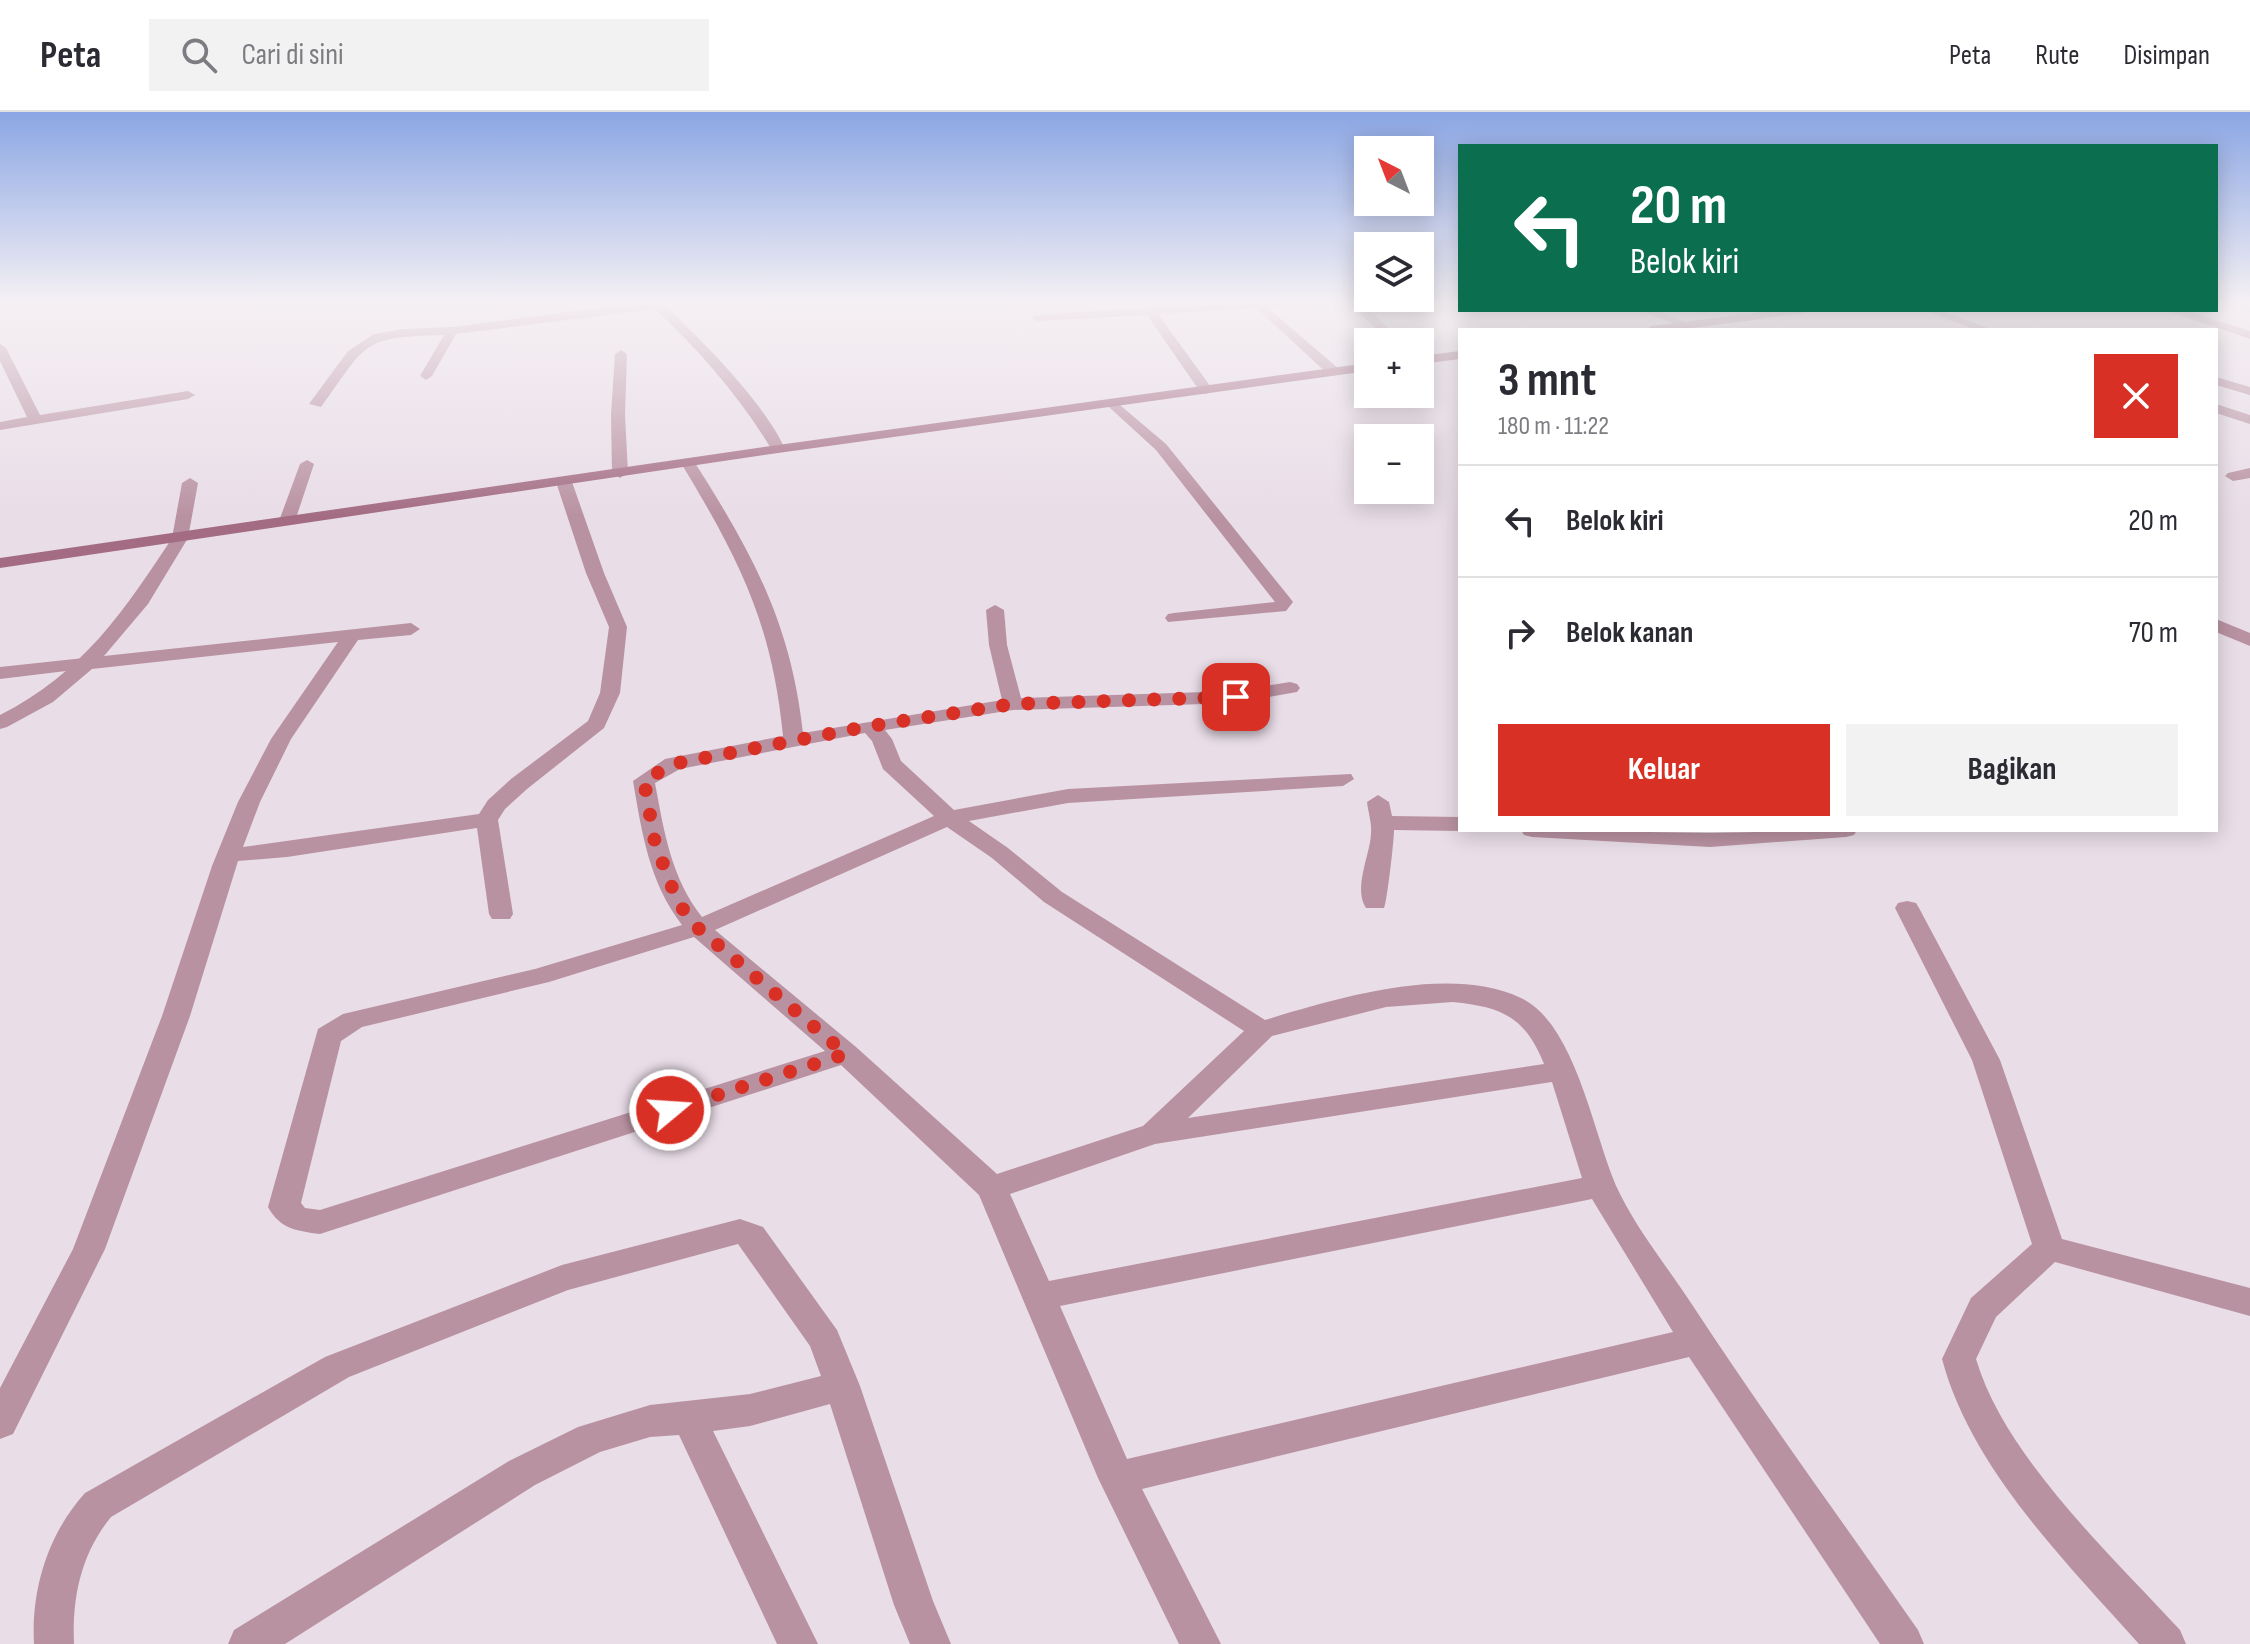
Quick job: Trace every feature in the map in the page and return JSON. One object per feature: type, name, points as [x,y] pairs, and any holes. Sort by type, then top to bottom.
[{"type":"main road","points":[[0,563],[778,449],[1323,373]]},
{"type":"street","points":[[12,373],[35,420]]},
{"type":"street","points":[[316,404],[339,373]]},
{"type":"street","points":[[620,373],[620,473]]},
{"type":"street","points":[[722,373],[770,431],[778,449]]},
{"type":"street","points":[[1194,373],[1206,390]]},
{"type":"street","points":[[2218,382],[2250,391]]},
{"type":"street","points":[[0,426],[188,395]]},
{"type":"street","points":[[1114,404],[1161,447],[1284,602],[1280,607],[1174,618]]},
{"type":"street","points":[[2218,409],[2250,420]]},
{"type":"street","points":[[688,463],[719,513],[758,590],[783,662],[794,741]]},
{"type":"street","points":[[287,521],[307,464]]},
{"type":"street","points":[[2233,476],[2250,473]]},
{"type":"street","points":[[501,914],[487,820],[496,805],[519,784],[597,724],[610,693],[618,627],[595,573],[564,482]]},
{"type":"street","points":[[0,723],[43,700],[113,639],[166,564],[180,538],[180,522],[190,483]]},
{"type":"street","points":[[995,610],[998,645],[1013,704]]},
{"type":"street","points":[[2218,626],[2250,640]]},
{"type":"street","points":[[0,673],[411,629]]},
{"type":"street","points":[[0,1423],[89,1249],[176,1016],[249,802],[281,739],[352,636]]},
{"type":"street","points":[[1201,1644],[1117,1478],[992,1188],[846,1054],[698,928],[678,903],[666,879],[655,843],[644,781],[673,764],[870,726],[1013,704],[1236,697],[1290,688]]},
{"type":"street","points":[[870,726],[882,739],[891,764],[949,818],[1000,853],[1053,897],[1262,1030]]},
{"type":"street","points":[[846,1054],[320,1222],[297,1219],[284,1207],[328,1036],[338,1028],[373,1015],[540,976],[698,928],[949,818],[1068,796],[1343,779]]},
{"type":"street","points":[[1375,903],[1380,813],[1458,824]]},
{"type":"street","points":[[229,855],[301,848],[487,820]]},
{"type":"street","points":[[1568,832],[1710,840],[1791,832]]},
{"type":"street","points":[[1907,908],[1986,1060],[2049,1248]]},
{"type":"street","points":[[1153,1134],[1262,1030],[1347,1006],[1431,993],[1481,996],[1512,1004],[1532,1019],[1568,1085],[1600,1186],[1697,1341],[1904,1644]]},
{"type":"street","points":[[992,1188],[1153,1134],[1561,1071]]},
{"type":"street","points":[[1038,1297],[1600,1186]]},
{"type":"street","points":[[54,1644],[52,1624],[69,1545],[82,1521],[98,1505],[337,1367],[562,1278],[740,1231],[752,1236],[825,1340],[914,1605],[931,1644]]},
{"type":"street","points":[[2049,1248],[2250,1302]]},
{"type":"street","points":[[2049,1248],[1983,1308],[1959,1359],[1968,1391],[1998,1443],[2039,1500],[2166,1644]]},
{"type":"street","points":[[1117,1478],[1697,1341]]},
{"type":"street","points":[[248,1644],[467,1507],[549,1459],[615,1429],[650,1421],[750,1410],[842,1386]]},
{"type":"street","points":[[689,1419],[798,1644]]},
{"type":"route","points":[[670,1110],[846,1054],[698,928],[678,903],[666,879],[655,843],[644,781],[673,764],[870,726],[1013,704],[1236,697]]}]
